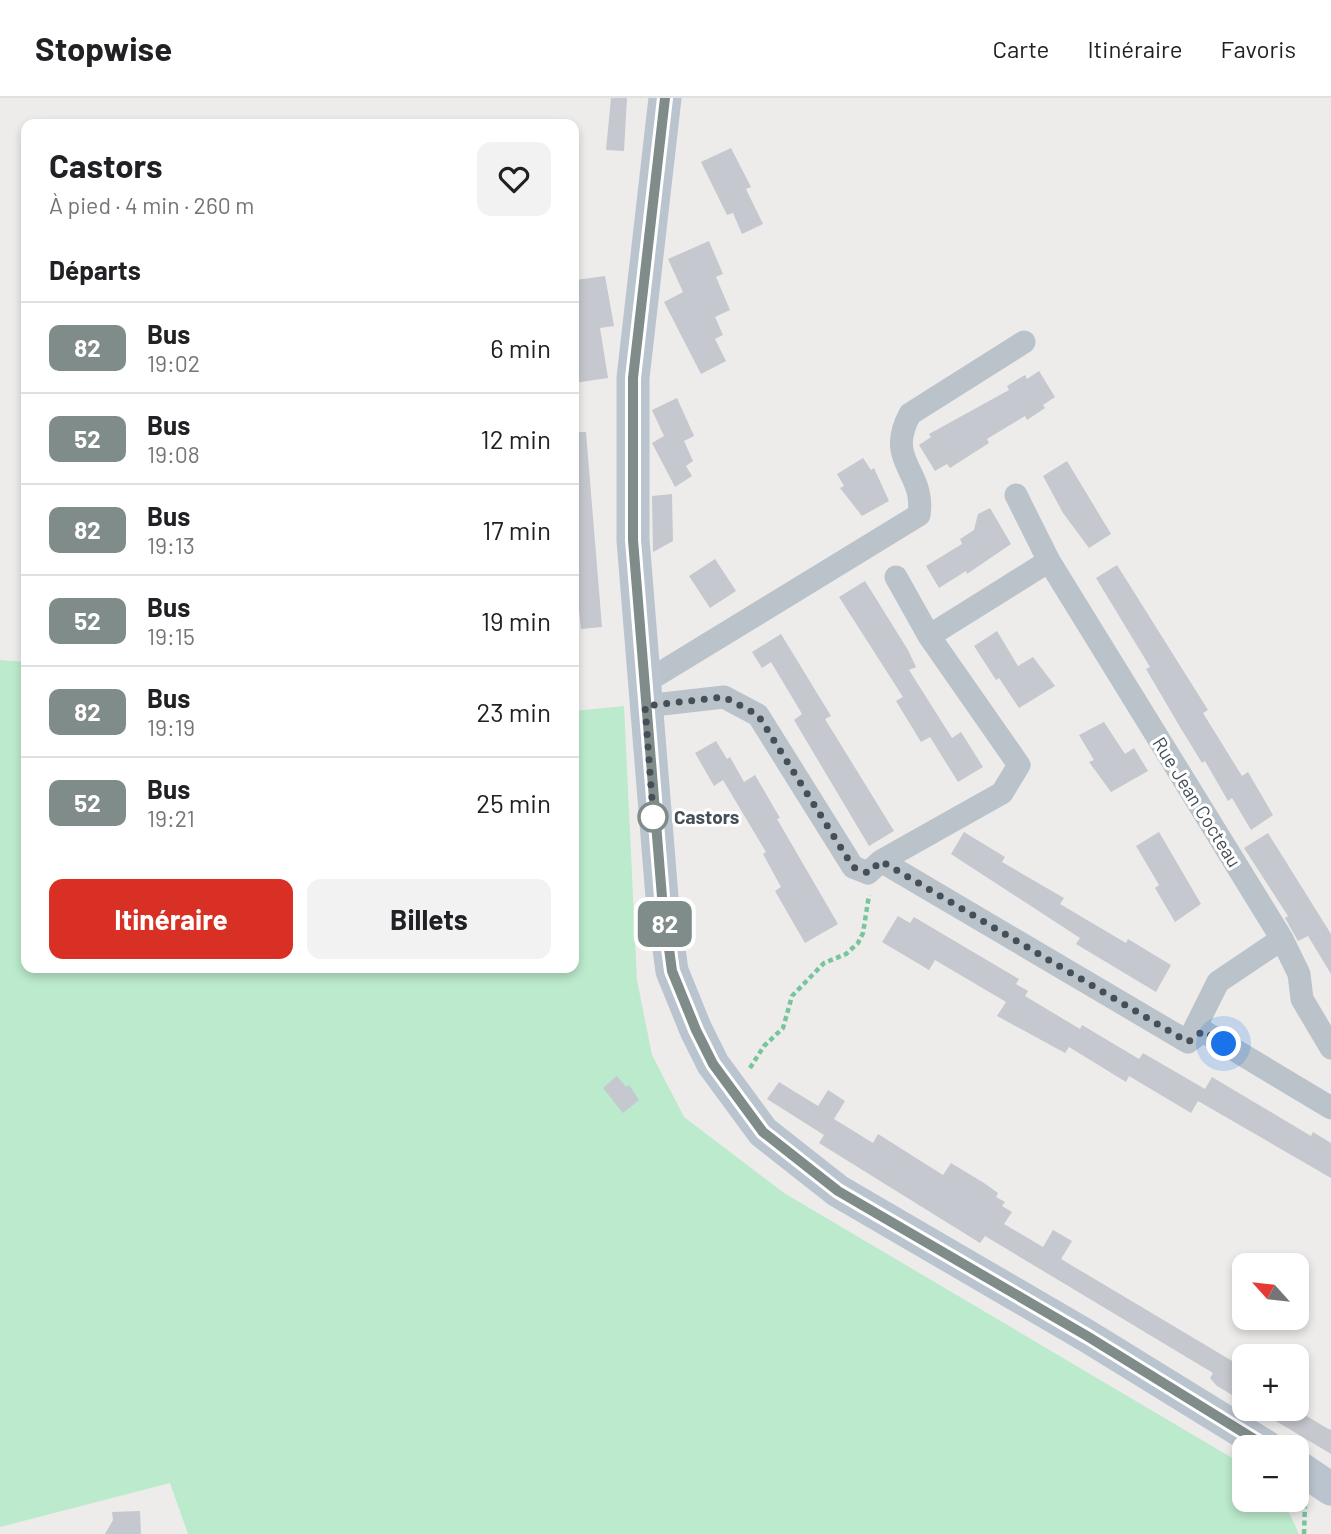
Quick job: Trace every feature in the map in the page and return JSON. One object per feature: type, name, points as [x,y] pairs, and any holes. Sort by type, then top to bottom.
[{"type":"street","points":[[665,98],[633,378],[633,540],[654,834],[672,971],[696,1030],[713,1064],[763,1132],[838,1191],[1087,1336],[1248,1435]]},
{"type":"street","points":[[645,695],[919,515],[922,496],[901,454],[900,432],[910,414],[1024,342]]},
{"type":"street","name":"Rue Jean Cocteau","points":[[1016,495],[1049,561],[1282,939],[1299,974],[1302,999],[1331,1048]]},
{"type":"street","points":[[929,636],[1049,561]]},
{"type":"street","points":[[645,695],[724,697],[758,715],[853,867],[868,873],[881,861],[1002,793],[1019,765],[929,636],[896,577]]},
{"type":"street","points":[[881,861],[1188,1042]]},
{"type":"street","points":[[1188,1042],[1218,982],[1282,939]]},
{"type":"street","points":[[1188,1042],[1203,1031],[1331,1108]]},
{"type":"street","points":[[1309,1474],[1331,1489]]},
{"type":"path","points":[[734,1092],[764,1046],[783,1028],[792,996],[824,963],[846,954],[863,933],[869,894],[853,867]]},
{"type":"green space","points":[[0,660],[21,662],[21,973],[579,973],[579,710],[624,706],[637,980],[652,1055],[684,1117],[784,1193],[1232,1458],[1232,1512],[1289,1512],[1299,1534],[188,1534],[170,1483],[0,1527]]},
{"type":"building","points":[[611,98],[627,98],[624,151],[606,150]]},
{"type":"building","points":[[731,148],[751,187],[746,189],[763,224],[742,234],[733,213],[727,215],[701,162]]},
{"type":"building","points":[[709,241],[723,274],[716,277],[730,310],[715,317],[723,335],[715,339],[726,361],[701,374],[664,302],[683,292],[668,259]]},
{"type":"building","points":[[605,276],[614,326],[600,328],[608,378],[579,382],[579,280]]},
{"type":"building","points":[[1039,371],[1055,397],[1043,405],[1045,408],[1027,420],[1025,416],[987,439],[989,443],[950,468],[947,464],[935,471],[919,445],[931,437],[929,434],[1009,390],[1007,386],[1025,375],[1027,379]]},
{"type":"building","points":[[677,398],[694,436],[684,441],[693,461],[686,466],[692,476],[675,487],[652,443],[664,436],[652,410]]},
{"type":"building","points":[[579,432],[586,432],[602,627],[581,629]]},
{"type":"building","points":[[863,458],[871,470],[874,468],[889,501],[862,516],[840,488],[844,486],[837,474]]},
{"type":"building","points":[[1067,461],[1111,534],[1089,548],[1063,513],[1043,476]]},
{"type":"building","points":[[672,494],[673,541],[653,552],[652,496]]},
{"type":"building","points":[[990,508],[1011,544],[967,574],[966,571],[939,588],[926,566],[962,544],[960,539],[974,530],[978,514]]},
{"type":"building","points":[[715,559],[736,591],[710,608],[689,576]]},
{"type":"building","points":[[1117,565],[1208,710],[1203,713],[1242,776],[1248,772],[1273,815],[1251,830],[1232,798],[1228,801],[1205,761],[1202,763],[1146,669],[1150,667],[1096,578]]},
{"type":"building","points":[[865,581],[908,650],[916,667],[909,670],[952,738],[961,732],[983,767],[958,782],[930,737],[921,742],[896,701],[903,697],[839,597]]},
{"type":"building","points":[[997,631],[1018,666],[1033,657],[1055,686],[1019,708],[999,678],[996,680],[974,646]]},
{"type":"building","points":[[781,634],[831,716],[825,719],[894,831],[869,846],[794,720],[802,714],[771,662],[762,668],[752,652]]},
{"type":"building","points":[[1104,722],[1125,754],[1134,748],[1148,771],[1111,792],[1089,762],[1094,760],[1079,735]]},
{"type":"building","points":[[716,741],[727,759],[730,757],[744,782],[755,775],[780,818],[777,819],[838,924],[805,943],[775,891],[781,887],[763,854],[766,852],[723,780],[714,786],[695,753]]},
{"type":"building","points":[[964,832],[1005,857],[1002,862],[1064,898],[1060,904],[1126,943],[1128,939],[1171,965],[1156,992],[1076,944],[1080,938],[951,854]]},
{"type":"building","points":[[1159,832],[1201,904],[1175,922],[1155,888],[1159,885],[1136,846]]},
{"type":"building","points":[[1268,833],[1331,934],[1331,974],[1308,936],[1298,941],[1285,918],[1288,916],[1244,848]]},
{"type":"building","points":[[898,916],[910,923],[914,917],[1019,979],[1016,984],[1028,991],[1025,996],[1080,1029],[1082,1025],[1139,1059],[1143,1053],[1205,1089],[1212,1077],[1311,1136],[1313,1132],[1331,1143],[1331,1178],[1198,1101],[1191,1113],[1129,1076],[1126,1082],[1069,1047],[1065,1053],[997,1016],[1006,1002],[935,960],[929,970],[882,942]]},
{"type":"building","points":[[617,1076],[626,1087],[629,1085],[639,1100],[623,1113],[603,1088]]},
{"type":"building","points":[[779,1082],[818,1106],[828,1090],[845,1101],[834,1119],[873,1143],[878,1134],[943,1175],[951,1163],[984,1183],[998,1193],[996,1197],[1005,1202],[1002,1206],[1012,1212],[1004,1224],[1043,1247],[1053,1230],[1072,1241],[1061,1259],[1232,1361],[1232,1395],[1210,1378],[1213,1373],[985,1236],[980,1243],[819,1143],[824,1135],[767,1099]]},
{"type":"building","points":[[1309,1417],[1331,1430],[1331,1454],[1309,1441],[1309,1435],[1299,1435],[1276,1421],[1309,1421]]},
{"type":"building","points":[[140,1511],[141,1534],[105,1534],[113,1520],[112,1512]]},
{"type":"bus line","name":"82","points":[[665,98],[633,378],[633,540],[654,834],[662,897],[672,971],[696,1030],[713,1064],[763,1132],[838,1191],[1087,1336],[1248,1435]]},
{"type":"place","name":"Castors","points":[[653,817]]},
{"type":"route","points":[[653,817],[654,826],[645,706],[724,697],[758,715],[853,867],[868,873],[881,861],[1188,1042],[1203,1031],[1224,1044]]}]
